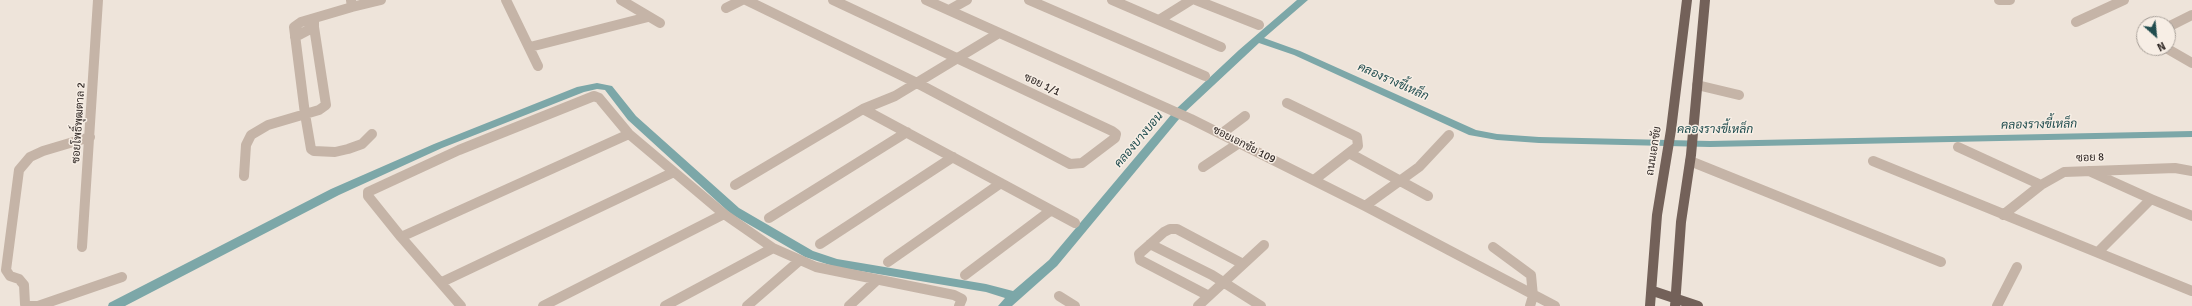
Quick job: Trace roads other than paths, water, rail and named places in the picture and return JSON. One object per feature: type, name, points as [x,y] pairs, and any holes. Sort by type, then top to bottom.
[{"type":"main road","name":"ถนนเอกชัย","points":[[1650,306],[1653,291],[1657,215],[1671,130],[1687,0]]},
{"type":"main road","points":[[1676,302],[1681,222],[1693,132],[1705,0]]},
{"type":"main road","points":[[1653,291],[1676,302],[1698,306]]},
{"type":"street","name":"ซอยโพธิ์พุฒตาล 2","points":[[82,247],[98,0]]},
{"type":"street","points":[[372,134],[369,140],[348,149],[335,152],[314,151],[311,149],[294,27],[296,24],[314,23],[352,4],[381,0]]},
{"type":"street","points":[[506,0],[538,66]]},
{"type":"street","points":[[621,0],[660,23]]},
{"type":"street","points":[[726,8],[742,0]]},
{"type":"street","points":[[746,0],[917,83]]},
{"type":"street","name":"ซอย 1/1","points":[[833,0],[1116,134],[1115,138],[1082,163],[1070,164],[917,83]]},
{"type":"street","name":"ซอยเอกชัย 109","points":[[926,0],[1191,119],[1365,206],[1532,301],[1555,306]]},
{"type":"street","points":[[949,10],[967,0]]},
{"type":"street","points":[[1029,0],[1204,76]]},
{"type":"street","points":[[1112,0],[1221,47]]},
{"type":"street","points":[[1159,20],[1191,0]]},
{"type":"street","points":[[1196,0],[1259,25]]},
{"type":"street","points":[[1999,0],[2010,0]]},
{"type":"street","points":[[2076,22],[2124,0]]},
{"type":"street","points":[[2176,23],[2192,15]]},
{"type":"street","points":[[530,47],[648,17]]},
{"type":"street","points":[[244,176],[246,144],[251,135],[268,125],[319,110],[327,102],[314,23]]},
{"type":"street","points":[[735,185],[863,110],[895,96],[999,33]]},
{"type":"street","points":[[2176,54],[2192,63]]},
{"type":"street","points":[[1697,85],[1739,95]]},
{"type":"street","points":[[461,306],[442,282],[401,237],[368,196],[368,192],[374,187],[459,150],[594,96],[599,98],[630,134],[674,172],[724,214],[773,248],[799,261],[877,280],[954,295],[962,299],[959,306]]},
{"type":"street","points":[[1287,102],[1352,133],[1357,137],[1358,146],[1314,180]]},
{"type":"street","points":[[863,110],[1001,182],[1075,224]]},
{"type":"street","points":[[1221,134],[1245,116]]},
{"type":"street","points":[[769,218],[907,132]]},
{"type":"street","points":[[401,237],[630,134]]},
{"type":"street","points":[[1365,206],[1401,182],[1430,157],[1449,135]]},
{"type":"street","points":[[90,137],[43,151],[30,157],[19,170],[6,270],[10,276],[19,279],[24,285],[25,304],[29,306],[38,306],[122,277]]},
{"type":"street","points":[[1203,167],[1239,143]]},
{"type":"street","points":[[1958,147],[2041,185]]},
{"type":"street","points":[[1349,153],[1428,196]]},
{"type":"street","points":[[820,244],[953,157]]},
{"type":"street","points":[[1690,158],[1866,234],[1941,262]]},
{"type":"street","points":[[1873,161],[2192,291]]},
{"type":"street","name":"ซอย 8","points":[[2003,215],[2041,185],[2064,172],[2085,170],[2175,168],[2192,171]]},
{"type":"street","points":[[2085,170],[2192,216]]},
{"type":"street","points":[[442,282],[674,172]]},
{"type":"street","points":[[888,262],[1001,182]]},
{"type":"street","points":[[2098,252],[2151,199]]},
{"type":"street","points":[[965,275],[1050,211]]},
{"type":"street","points":[[543,306],[724,214]]},
{"type":"street","points":[[1209,296],[1140,260],[1139,254],[1170,229],[1176,230],[1243,264]]},
{"type":"street","points":[[1150,244],[1225,282],[1261,306]]},
{"type":"street","points":[[1198,306],[1264,245]]},
{"type":"street","points":[[1493,247],[1528,271],[1533,280],[1532,301]]},
{"type":"street","points":[[665,306],[773,248]]},
{"type":"street","points":[[747,306],[799,261]]},
{"type":"street","points":[[1997,306],[2017,267]]},
{"type":"street","points":[[849,306],[877,280]]},
{"type":"street","points":[[1059,296],[1075,306]]},
{"type":"waterway","name":"คลองบางบอน","points":[[1004,306],[1053,263],[1180,111],[1242,52],[1303,0]]},
{"type":"waterway","name":"คลองรางขี้เหล็ก","points":[[1258,39],[1297,53],[1473,133],[1497,137],[1539,140],[1710,144],[2192,134]]},
{"type":"waterway","points":[[114,306],[335,192],[438,146],[581,89],[597,86],[608,88],[632,118],[735,211],[809,254],[836,263],[986,288],[1015,296]]}]
